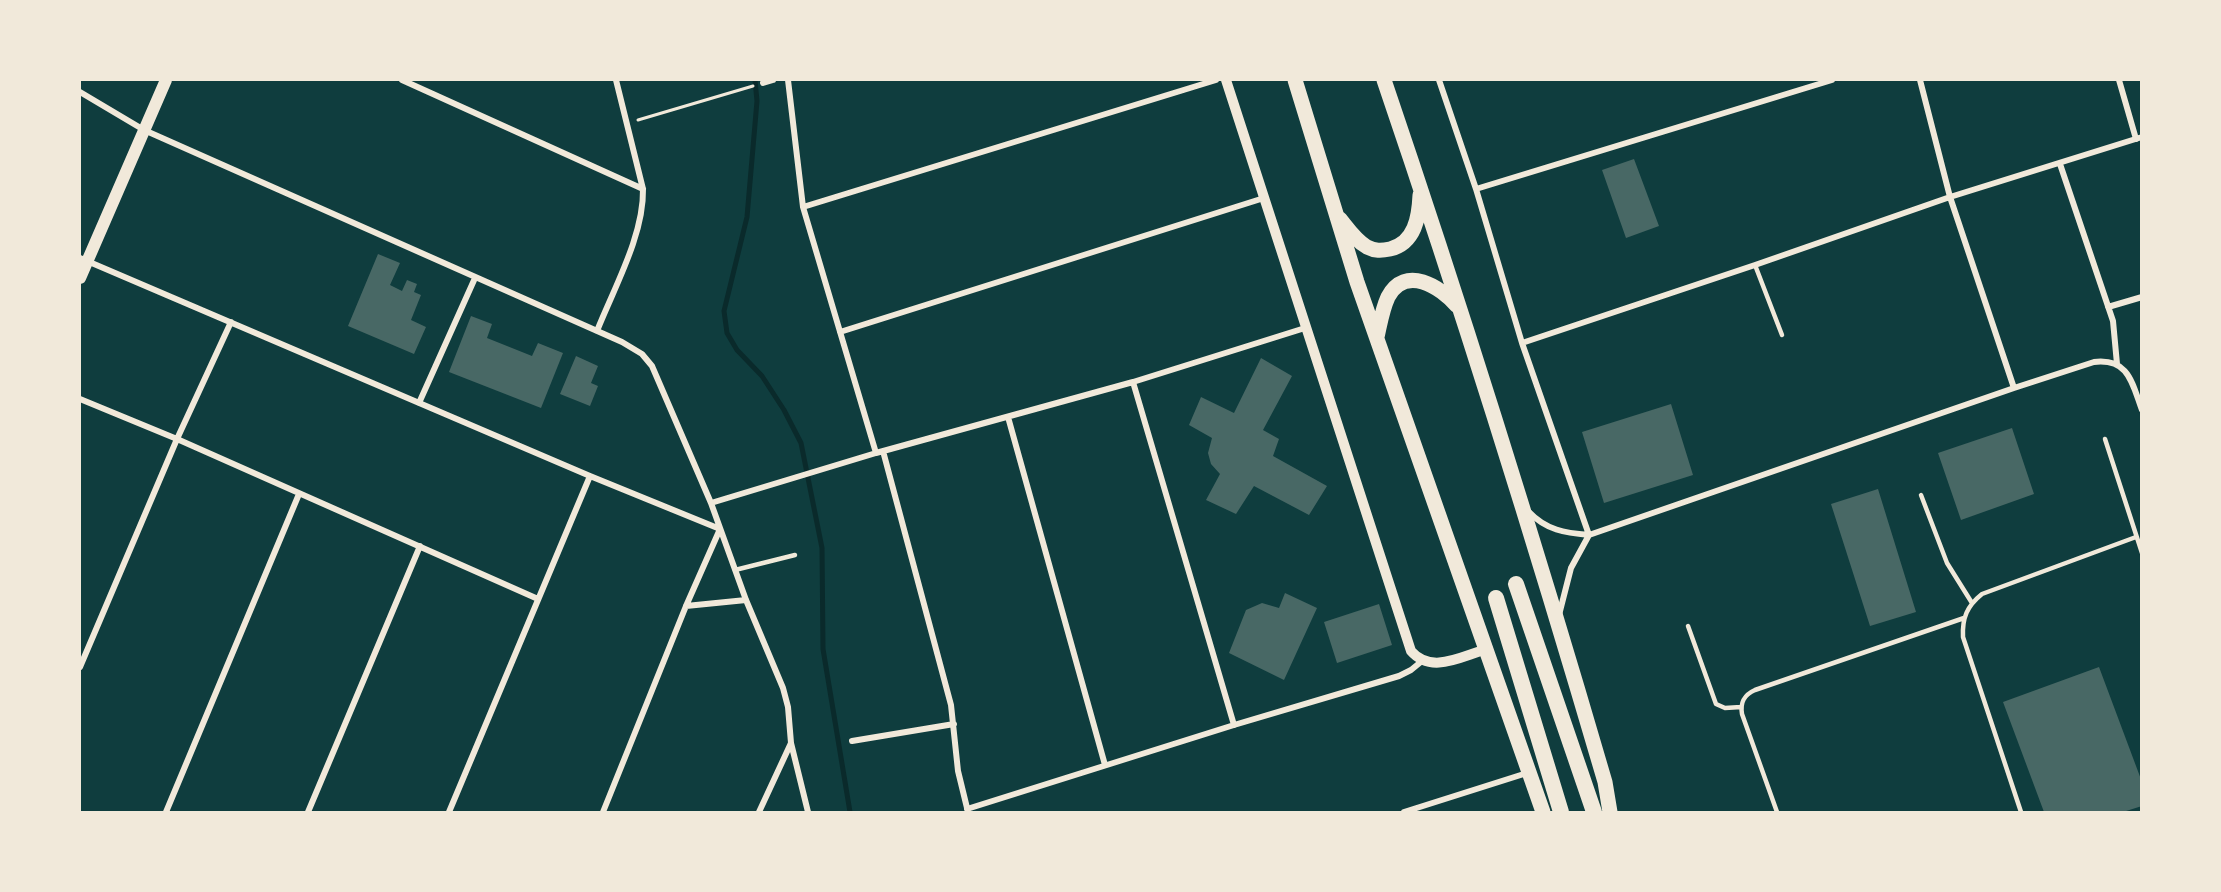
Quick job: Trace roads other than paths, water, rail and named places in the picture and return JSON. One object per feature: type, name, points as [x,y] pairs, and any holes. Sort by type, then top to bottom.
[{"type":"highway","points":[[1516,584],[1594,813]]},
{"type":"highway","points":[[1496,598],[1562,813]]},
{"type":"main road","points":[[80,278],[83,260],[166,80]]},
{"type":"main road","points":[[1295,80],[1357,282],[1527,773],[1543,813]]},
{"type":"main road","points":[[1384,80],[1522,504],[1605,782],[1611,813]]},
{"type":"main road","points":[[1336,215],[1368,248],[1376,250],[1395,247],[1411,234],[1417,221],[1420,186]]},
{"type":"main road","points":[[1377,338],[1381,315],[1389,295],[1406,282],[1416,280],[1426,282],[1446,293],[1460,311]]},
{"type":"street","points":[[402,80],[643,189]]},
{"type":"street","points":[[597,331],[641,219],[643,189],[616,80]]},
{"type":"street","points":[[763,82],[773,80]]},
{"type":"street","points":[[788,80],[803,207],[879,452],[954,724],[958,771],[968,811],[1105,765],[1399,676],[1422,661]]},
{"type":"street","points":[[803,207],[1216,80]]},
{"type":"street","points":[[1226,80],[1411,651],[1422,661],[1437,664],[1484,650]]},
{"type":"street","points":[[1439,80],[1476,189],[1522,343],[1589,535],[1571,568],[1558,623]]},
{"type":"street","points":[[1476,189],[1832,80]]},
{"type":"street","points":[[1920,80],[1950,197],[2014,388]]},
{"type":"street","points":[[1522,343],[1950,197],[2139,138],[2120,80]]},
{"type":"street","points":[[80,92],[144,130],[633,347],[652,366],[711,503],[746,600],[783,688],[788,707],[791,743],[808,813]]},
{"type":"street","points":[[2060,164],[2116,335],[2117,364]]},
{"type":"street","points":[[840,332],[1264,198]]},
{"type":"street","points":[[83,260],[590,477],[720,529]]},
{"type":"street","points":[[419,403],[475,278]]},
{"type":"street","points":[[2108,307],[2142,297]]},
{"type":"street","points":[[80,667],[177,439],[231,322]]},
{"type":"street","points":[[711,503],[879,452],[1133,382],[1305,328]]},
{"type":"street","points":[[1522,504],[1539,522],[1550,528],[1562,532],[1589,535],[2094,362],[2106,361],[2117,364],[2126,371],[2142,410]]},
{"type":"street","points":[[1133,382],[1234,725]]},
{"type":"street","points":[[80,399],[177,439],[538,599]]},
{"type":"street","points":[[1008,417],[1105,765]]},
{"type":"street","points":[[449,813],[590,477]]},
{"type":"street","points":[[166,813],[299,494]]},
{"type":"street","points":[[603,813],[686,606],[720,529]]},
{"type":"street","points":[[308,813],[420,546]]},
{"type":"street","points":[[686,606],[746,600]]},
{"type":"street","points":[[852,741],[954,724]]},
{"type":"street","points":[[759,813],[791,743]]},
{"type":"street","points":[[1404,813],[1527,773]]},
{"type":"lane","points":[[1755,265],[1782,335]]},
{"type":"lane","points":[[2104,439],[2142,553]]},
{"type":"lane","points":[[1921,495],[1947,563],[1972,603]]},
{"type":"lane","points":[[2021,813],[1963,637],[1964,618],[1972,603],[1982,594],[2136,537]]},
{"type":"lane","points":[[735,570],[795,555]]},
{"type":"lane","points":[[1777,813],[1741,707],[1745,696],[1755,690],[1964,618]]},
{"type":"lane","points":[[1688,626],[1716,704],[1725,708],[1741,707]]},
{"type":"waterway","points":[[755,80],[757,101],[747,217],[724,311],[727,333],[737,350],[762,376],[784,410],[801,443],[822,548],[823,649],[850,812]]}]
